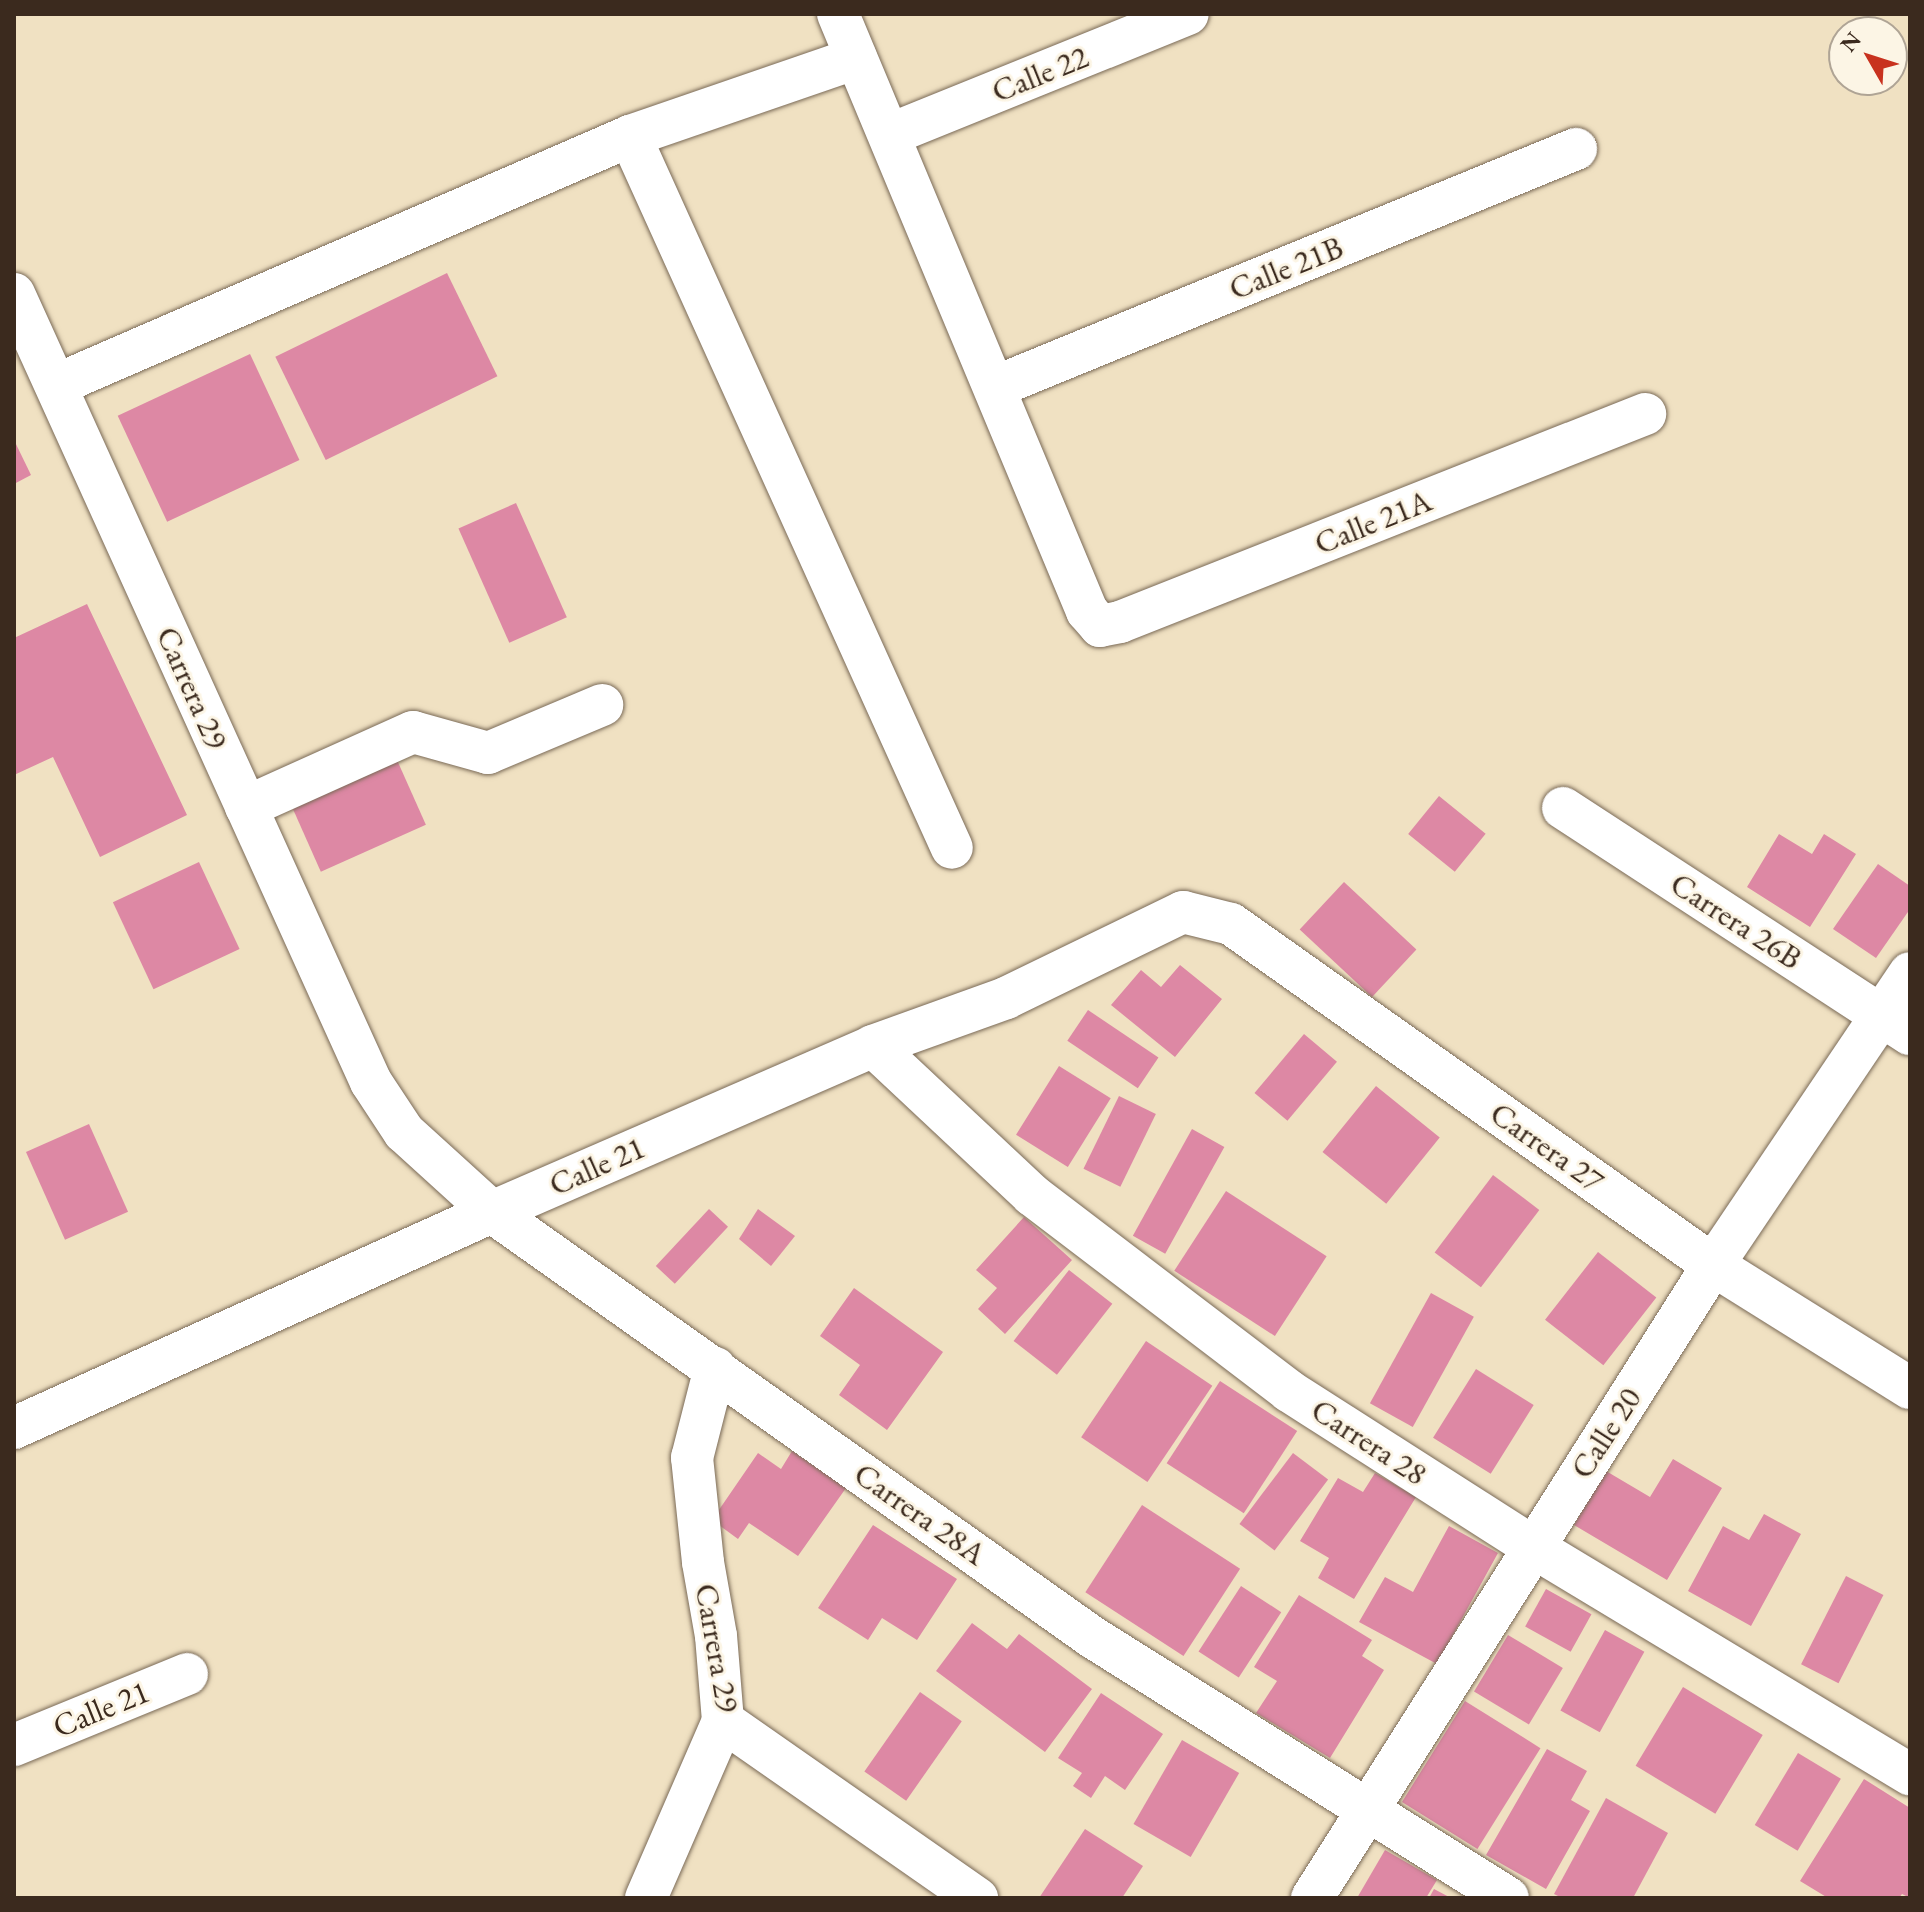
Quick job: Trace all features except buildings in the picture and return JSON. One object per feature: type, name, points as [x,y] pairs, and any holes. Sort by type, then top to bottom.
[{"type":"street","points":[[838,14],[995,387]]},
{"type":"street","name":"Calle 22","points":[[891,134],[1188,14]]},
{"type":"street","points":[[56,385],[630,136],[856,58]]},
{"type":"street","points":[[630,136],[952,848]]},
{"type":"street","name":"Calle 21B","points":[[995,387],[1576,149]]},
{"type":"street","name":"Carrera 29","points":[[14,294],[371,1082]]},
{"type":"street","name":"Calle 21A","points":[[995,387],[1087,611],[1100,626],[1120,622],[1645,414]]},
{"type":"street","points":[[246,807],[413,732],[488,753],[602,705]]},
{"type":"street","name":"Carrera 26B","points":[[1563,808],[1896,1026]]},
{"type":"street","name":"Calle 21","points":[[14,1428],[492,1212],[873,1046],[1006,998],[1183,912]]},
{"type":"street","name":"Carrera 27","points":[[1183,912],[1231,924],[1713,1265],[1910,1388]]},
{"type":"street","name":"Calle 20","points":[[1312,1898],[1713,1265],[1896,1026],[1910,973]]},
{"type":"street","name":"Carrera 28","points":[[873,1046],[1032,1195],[1289,1391],[1533,1547],[1910,1774]]},
{"type":"street","name":"Carrera 28A","points":[[371,1082],[404,1132],[492,1212],[1092,1637],[1508,1898]]},
{"type":"street","name":"Carrera 29","points":[[715,1368],[692,1458],[703,1562],[716,1636],[723,1721],[977,1898]]},
{"type":"street","name":"Calle 21","points":[[14,1745],[187,1674]]},
{"type":"street","points":[[646,1898],[723,1721]]}]
